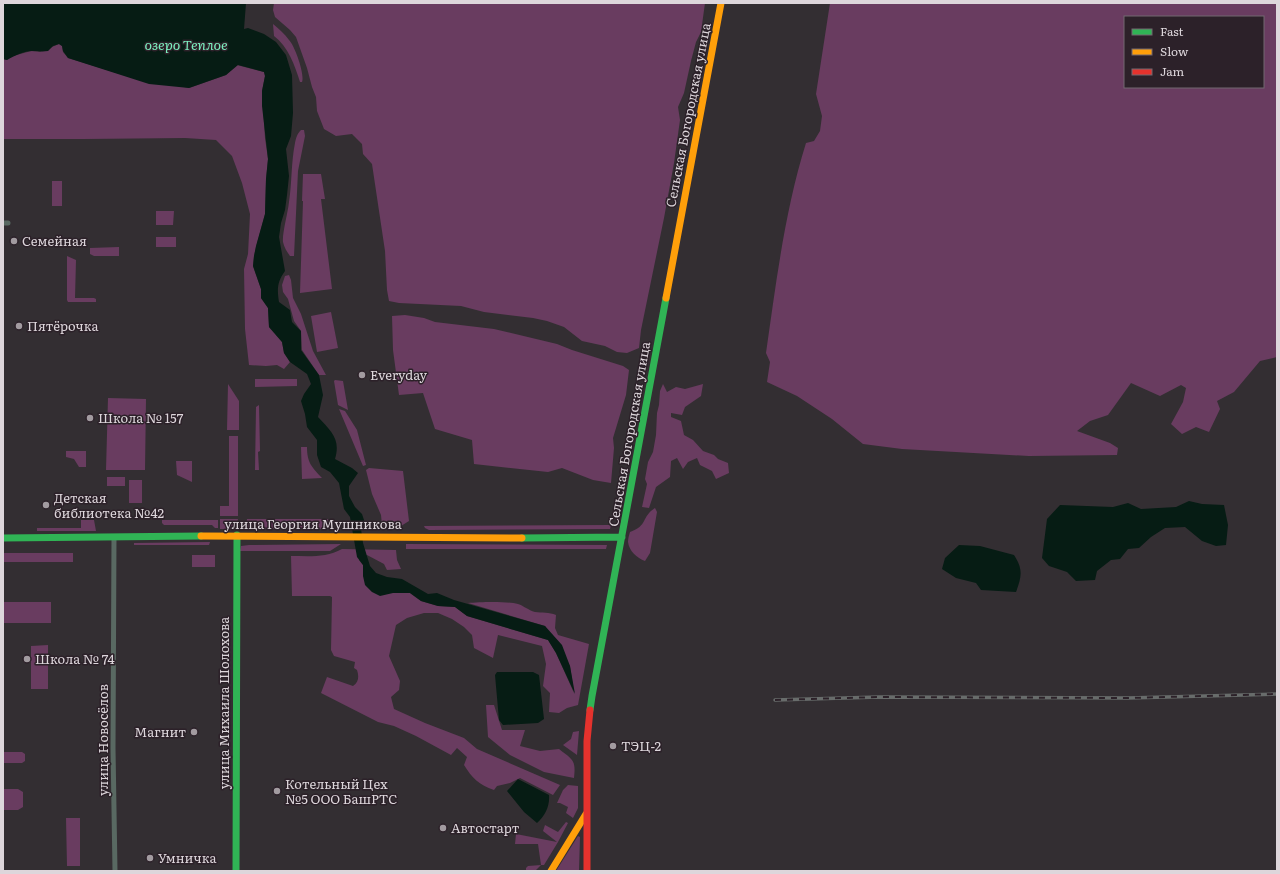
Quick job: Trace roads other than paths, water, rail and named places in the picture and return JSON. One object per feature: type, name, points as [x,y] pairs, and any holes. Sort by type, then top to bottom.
[{"type":"street","name":"Сельская Богородская улица","points":[[587,871],[587,729],[592,696],[721,3]]},
{"type":"street","name":"улица Георгия Мушникова","points":[[3,538],[237,535],[503,538],[622,537]]},
{"type":"street","name":"улица Михаила Шолохова","points":[[236,871],[237,535]]},
{"type":"street","name":"улица Новосёлов","points":[[114,537],[113,748],[115,871]]},
{"type":"street","points":[[551,871],[586,814]]},
{"type":"water","name":"озеро Теплое","points":[[3,3],[246,3],[244,29],[248,28],[264,34],[276,42],[286,55],[292,75],[293,113],[291,136],[286,149],[289,176],[285,210],[279,237],[285,271],[278,286],[279,302],[290,310],[292,322],[301,331],[301,350],[319,375],[323,395],[318,417],[334,436],[337,446],[335,459],[358,473],[349,486],[349,496],[355,507],[362,514],[365,523],[361,529],[363,543],[370,566],[376,573],[387,577],[402,579],[428,594],[437,593],[454,600],[545,626],[562,645],[570,666],[575,694],[556,653],[548,640],[467,616],[455,607],[438,606],[421,601],[410,593],[393,593],[380,596],[372,592],[365,585],[363,565],[357,557],[350,517],[344,509],[339,483],[330,472],[321,467],[317,455],[317,440],[307,427],[301,401],[311,384],[307,374],[290,362],[284,353],[282,342],[269,327],[268,308],[261,298],[261,289],[253,266],[256,246],[265,214],[268,159],[262,106],[262,91],[265,76],[264,72],[238,65],[226,75],[189,88],[149,84],[68,58],[63,51],[62,46],[59,44],[53,46],[48,51],[29,51],[7,60],[3,59]]},
{"type":"water","points":[[1189,501],[1202,504],[1224,505],[1228,525],[1226,545],[1216,546],[1202,541],[1185,527],[1165,528],[1151,537],[1139,548],[1128,549],[1120,559],[1111,560],[1097,571],[1095,580],[1076,581],[1067,572],[1049,566],[1042,558],[1047,519],[1060,505],[1113,507],[1128,503],[1141,509],[1176,507]]},
{"type":"water","points":[[959,545],[980,546],[1014,555],[1019,564],[1021,573],[1016,592],[981,590],[976,583],[956,578],[942,569],[945,558]]},
{"type":"water","points":[[497,672],[533,672],[539,675],[544,719],[538,723],[503,725],[499,720],[495,675]]},
{"type":"water","points":[[518,779],[549,795],[549,803],[546,810],[537,823],[524,812],[507,791]]},
{"type":"railway","points":[[775,700],[879,697],[1128,698],[1277,694]]},
{"type":"place","name":"Семейная","points":[[14,241]]},
{"type":"place","name":"Пятёрочка","points":[[19,326]]},
{"type":"place","name":"Everyday","points":[[362,375]]},
{"type":"place","name":"Школа № 157","points":[[90,418]]},
{"type":"place","name":"Детская библиотека №42","points":[[46,505]]},
{"type":"place","name":"Школа № 74","points":[[27,659]]},
{"type":"place","name":"Магнит","points":[[194,732]]},
{"type":"place","name":"ТЭЦ-2","points":[[613,746]]},
{"type":"place","name":"Котельный Цех №5 ООО БашРТС","points":[[277,791]]},
{"type":"place","name":"Автостарт","points":[[443,828]]},
{"type":"place","name":"Умничка","points":[[150,858]]}]
